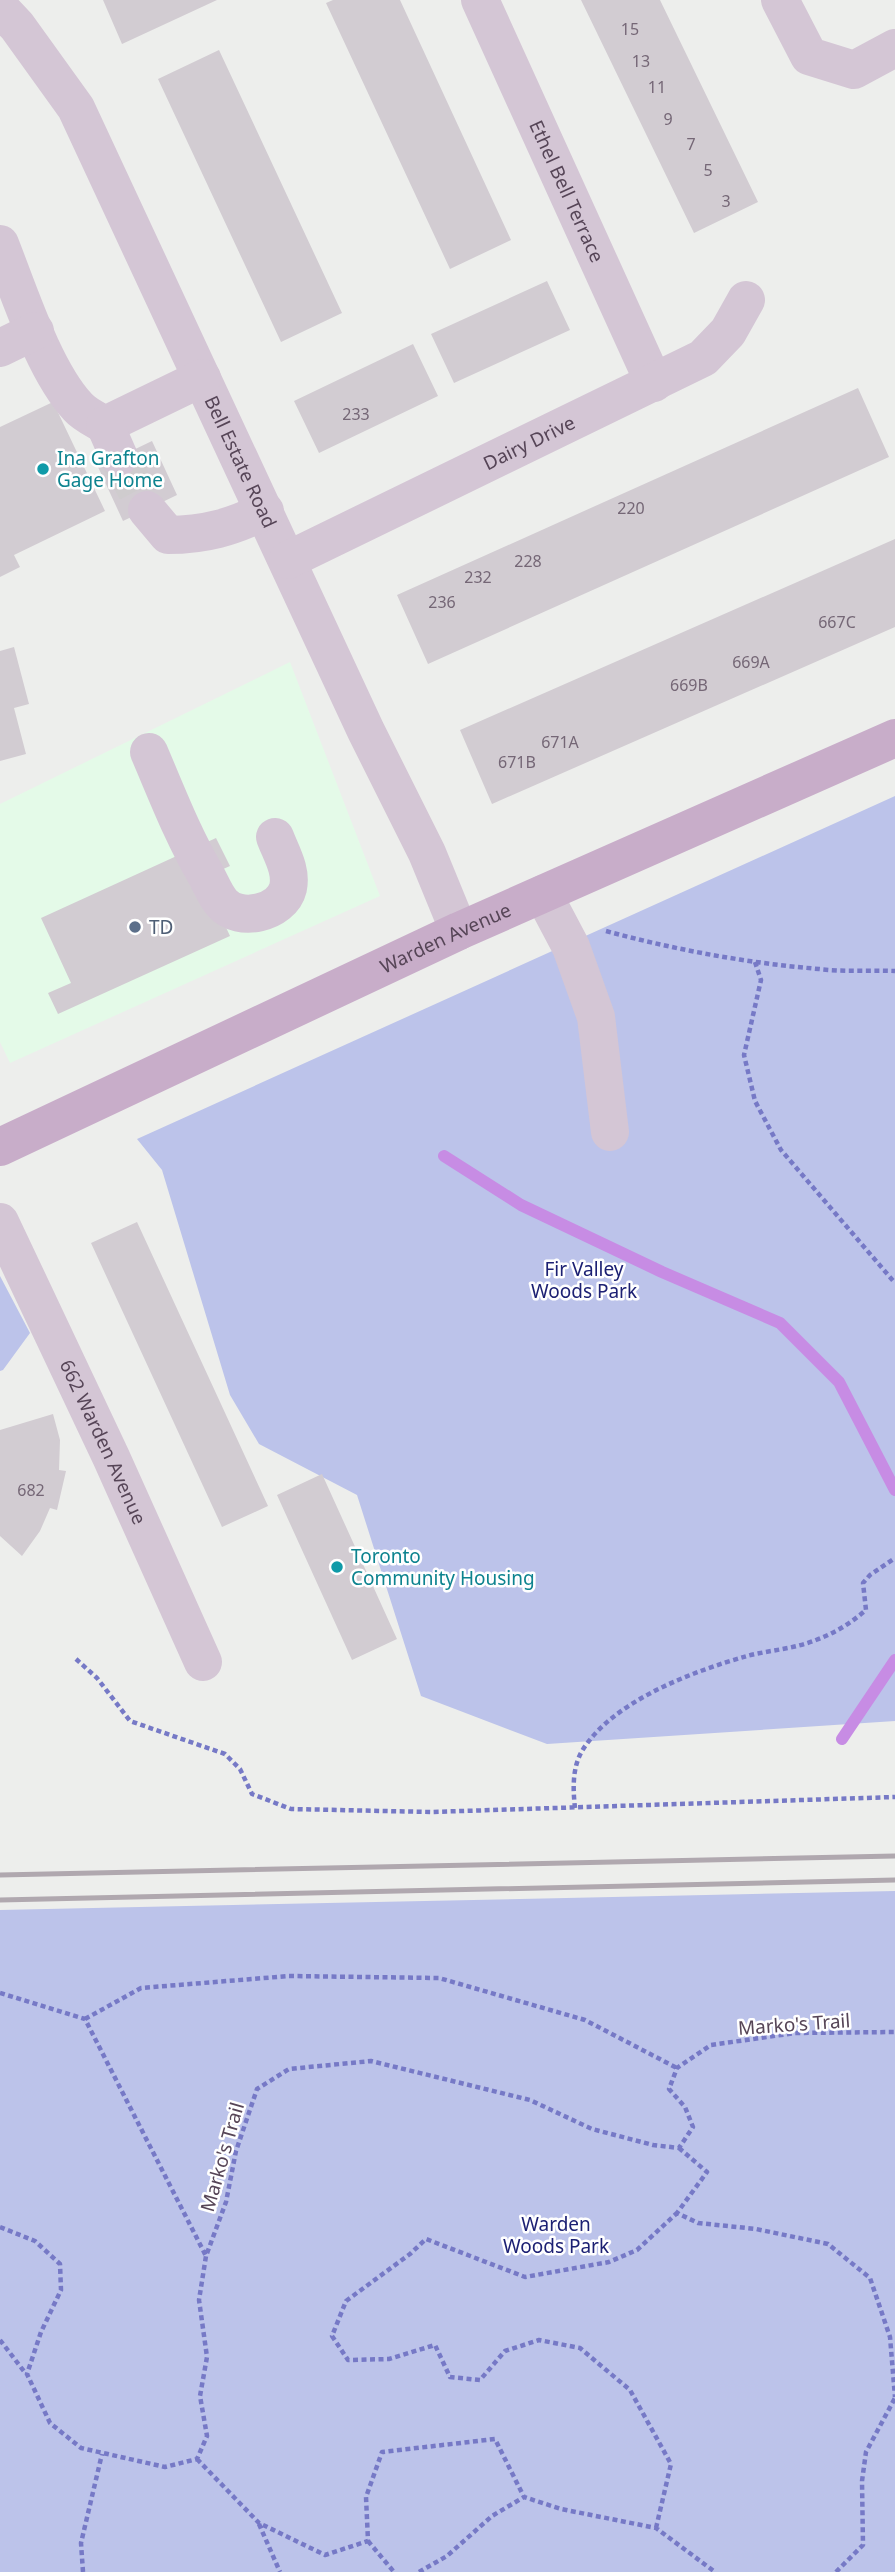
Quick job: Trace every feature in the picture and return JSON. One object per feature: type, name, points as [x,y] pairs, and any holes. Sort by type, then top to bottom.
[{"type":"main road","name":"Warden Avenue","points":[[0,1147],[459,931],[895,738]]},
{"type":"street","name":"Ethel Bell Terrace","points":[[480,0],[654,383]]},
{"type":"street","points":[[780,0],[809,56],[854,70],[895,48]]},
{"type":"street","name":"Bell Estate Road","points":[[0,8],[17,26],[76,108],[366,731],[427,853],[459,931]]},
{"type":"street","points":[[0,244],[35,331],[62,388],[112,441],[202,378]]},
{"type":"street","name":"Dairy Drive","points":[[288,560],[703,358],[729,332],[746,300]]},
{"type":"street","points":[[0,348],[35,331]]},
{"type":"street","points":[[147,510],[168,535],[197,535],[240,524],[265,511]]},
{"type":"street","points":[[149,752],[185,840],[222,904],[237,914],[254,916],[275,904],[287,891],[289,873],[275,837]]},
{"type":"street","points":[[543,894],[571,947],[596,1017],[610,1132]]},
{"type":"street","name":"662 Warden Avenue","points":[[0,1222],[111,1457],[203,1662]]},
{"type":"path","points":[[605,931],[651,943],[755,962],[822,970],[895,971]]},
{"type":"path","points":[[755,962],[761,980],[744,1055],[755,1101],[780,1150],[895,1283]]},
{"type":"path","points":[[575,1808],[572,1783],[581,1752],[611,1717],[671,1683],[746,1657],[814,1641],[848,1625],[866,1610],[863,1583],[895,1558]]},
{"type":"path","points":[[76,1659],[97,1678],[130,1721],[225,1754],[240,1769],[252,1794],[291,1809],[431,1812],[895,1797]]},
{"type":"path","points":[[85,2019],[141,1988],[289,1976],[439,1978],[585,2020],[677,2068],[669,2089],[685,2107],[693,2126],[679,2148],[707,2172],[677,2213],[637,2250],[609,2262],[525,2277],[426,2239],[346,2301],[331,2336],[348,2360],[389,2359],[435,2345],[450,2377],[480,2380],[505,2351],[539,2340],[580,2347],[630,2390],[671,2464],[656,2528]]},
{"type":"path","points":[[0,1993],[85,2019],[206,2256]]},
{"type":"path","name":"Marko's Trail","points":[[677,2068],[711,2045],[795,2034],[895,2032]]},
{"type":"path","name":"Marko's Trail","points":[[197,2459],[207,2436],[201,2396],[207,2357],[199,2300],[206,2256],[226,2202],[236,2151],[257,2089],[289,2069],[371,2061],[530,2100],[592,2129],[653,2145],[679,2148]]},
{"type":"path","points":[[677,2213],[698,2223],[756,2229],[828,2244],[870,2278],[890,2337],[895,2398],[866,2452],[862,2481],[863,2545],[836,2572]]},
{"type":"path","points":[[0,2227],[35,2241],[60,2264],[61,2290],[41,2332],[27,2374]]},
{"type":"path","points":[[0,2340],[27,2374],[50,2423],[81,2448],[165,2467],[197,2459],[259,2523],[325,2555],[368,2541]]},
{"type":"path","points":[[394,2572],[368,2541],[366,2497],[382,2452],[495,2439],[524,2497],[561,2509],[656,2528],[715,2572]]},
{"type":"path","points":[[83,2572],[81,2543],[102,2454]]},
{"type":"path","points":[[419,2572],[447,2556],[492,2516],[524,2497]]},
{"type":"path","points":[[259,2523],[280,2572]]},
{"type":"shaded area","points":[[290,662],[380,896],[10,1063],[0,1042],[0,804]]},
{"type":"green space","name":"Fir Valley Woods Park","points":[[895,796],[895,1721],[547,1744],[421,1696],[357,1495],[259,1444],[230,1395],[162,1170],[137,1139]]},
{"type":"green space","points":[[0,1276],[30,1333],[0,1371]]},
{"type":"green space","name":"Warden Woods Park","points":[[895,1891],[895,2572],[0,2572],[0,1910]]},
{"type":"building","points":[[103,0],[217,0],[122,44]]},
{"type":"building","points":[[333,0],[400,0],[511,240],[450,269],[326,3]]},
{"type":"building","points":[[581,0],[660,0],[758,202],[694,233]]},
{"type":"building","points":[[219,50],[342,313],[281,342],[158,79]]},
{"type":"building","points":[[547,281],[570,330],[454,383],[431,334]]},
{"type":"building","points":[[413,344],[438,396],[319,453],[294,401]]},
{"type":"building","points":[[858,388],[889,457],[428,664],[397,595]]},
{"type":"building","name":"Ina Grafton Gage Home","points":[[53,402],[105,511],[14,555],[20,567],[0,577],[0,427]]},
{"type":"building","points":[[152,441],[177,495],[123,521],[98,467]]},
{"type":"building","points":[[895,539],[895,627],[492,804],[460,730]]},
{"type":"building","points":[[14,647],[29,704],[14,708],[26,754],[0,761],[0,651]]},
{"type":"building","name":"TD","points":[[216,838],[230,866],[203,878],[230,936],[58,1014],[48,993],[71,983],[41,918]]},
{"type":"building","points":[[137,1222],[268,1506],[222,1527],[91,1243]]},
{"type":"building","points":[[53,1414],[60,1440],[59,1470],[66,1471],[57,1510],[50,1508],[40,1531],[22,1556],[0,1536],[0,1430]]},
{"type":"building","name":"Toronto Community Housing","points":[[322,1474],[397,1639],[352,1660],[277,1495]]},
{"type":"waterway","points":[[444,1156],[521,1205],[662,1272],[780,1323],[839,1382],[895,1490]]},
{"type":"waterway","points":[[842,1739],[895,1660]]},
{"type":"tunnel","points":[[119,457],[147,510]]},
{"type":"railway","points":[[0,1875],[895,1856]]},
{"type":"railway","points":[[0,1900],[895,1880]]},
{"type":"place","name":"Ina Grafton Gage Home","points":[[43,469]]},
{"type":"place","name":"TD","points":[[135,927]]},
{"type":"place","name":"Toronto Community Housing","points":[[337,1567]]}]
